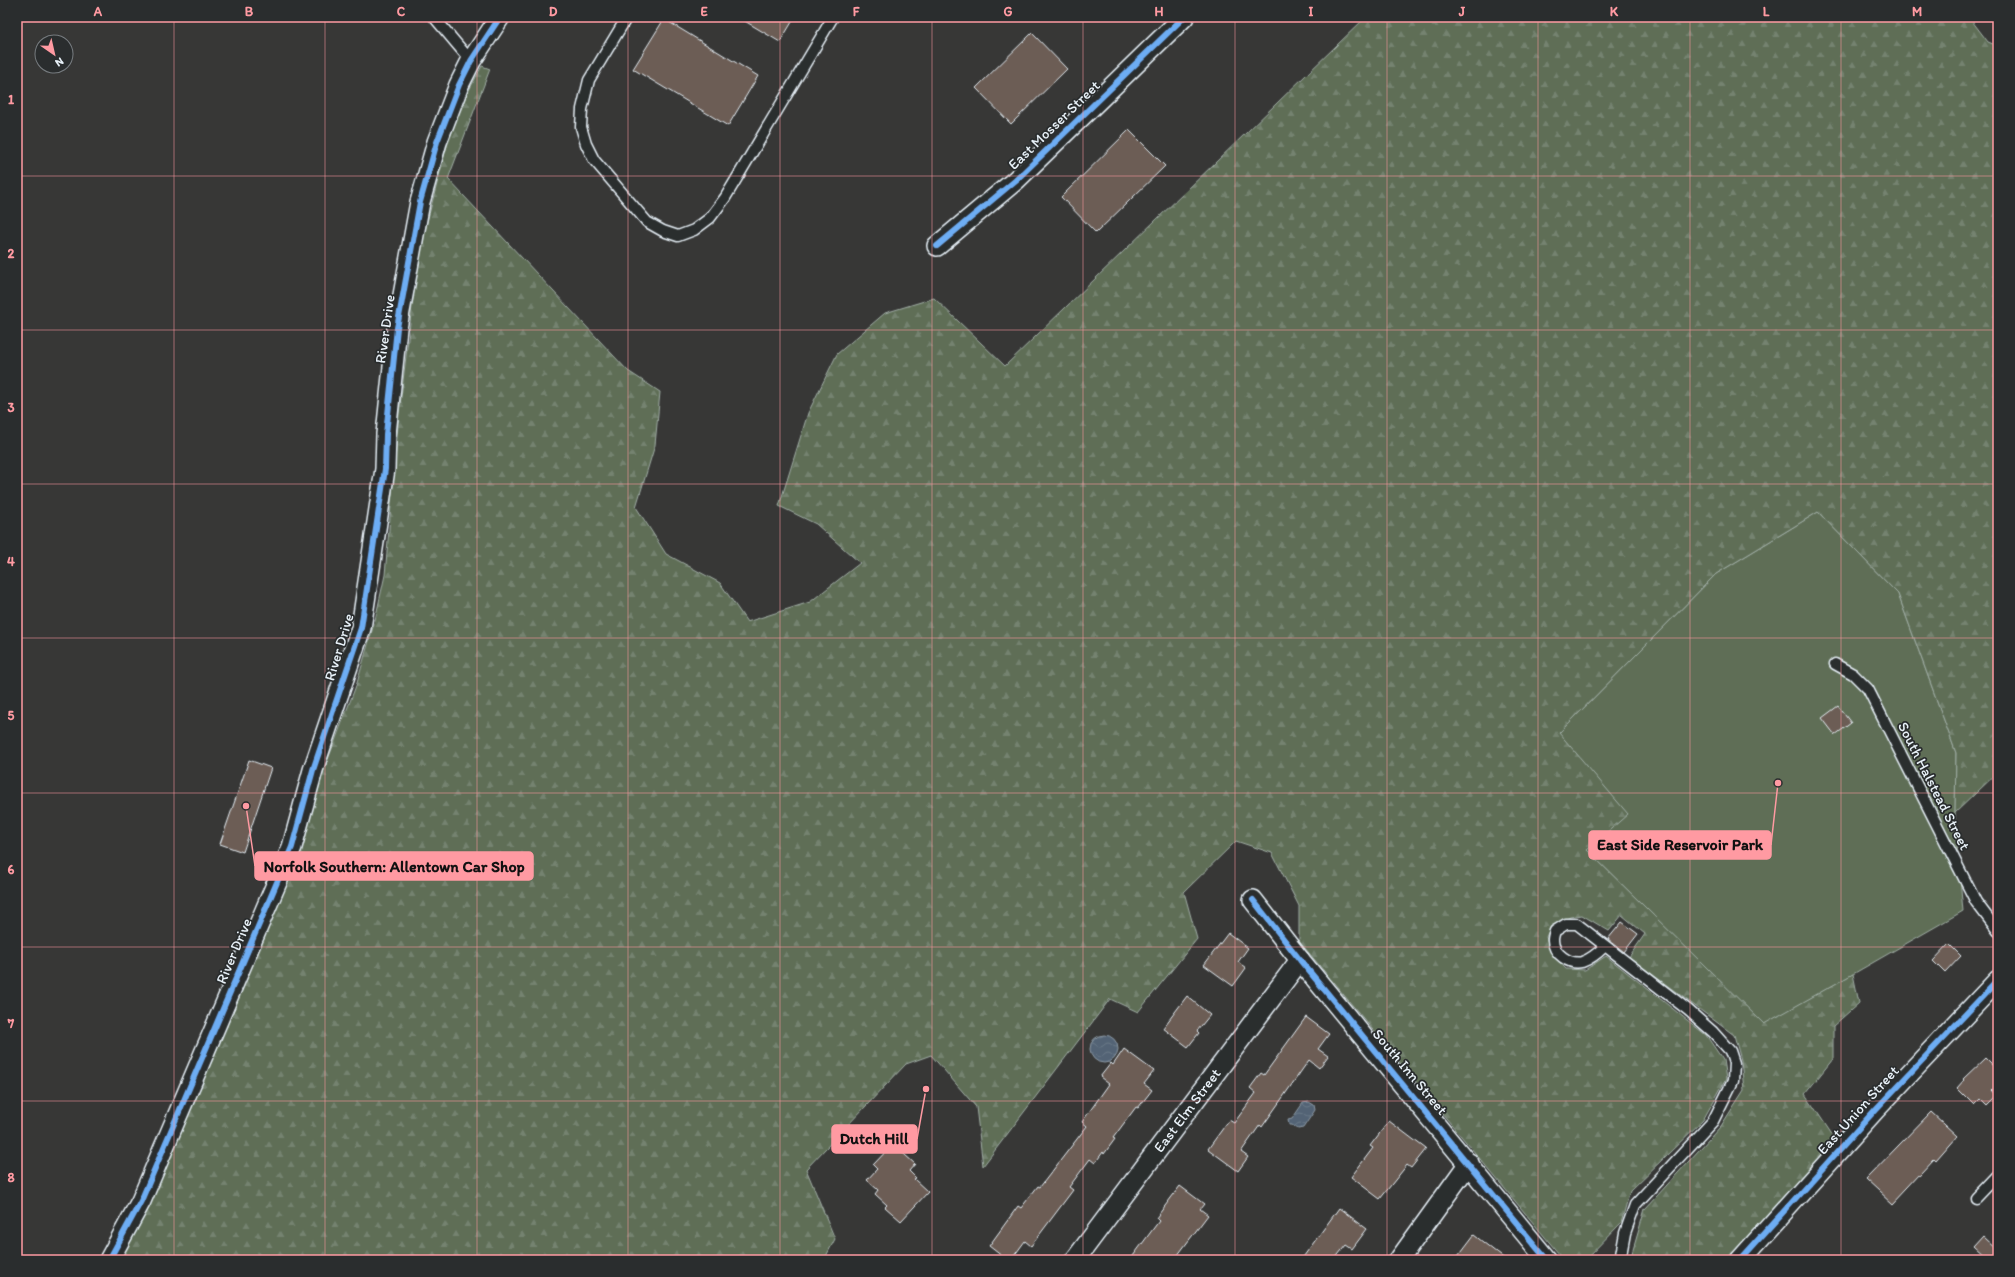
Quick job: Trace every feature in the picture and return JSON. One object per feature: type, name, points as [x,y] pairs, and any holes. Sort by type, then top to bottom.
[{"type":"street","name":"River Drive","points":[[109,1260],[141,1201],[292,847],[313,770],[361,628],[386,468],[386,434],[397,328],[420,202],[437,142],[459,85],[471,61],[500,17]]},
{"type":"street","name":"East Mosser Street","points":[[937,246],[1016,180],[1184,17]]},
{"type":"street","name":"South Inn Street","points":[[1253,900],[1300,960],[1469,1163],[1547,1260]]},
{"type":"street","name":"East Elm Street","points":[[1075,1260],[1300,960]]},
{"type":"street","name":"East Union Street","points":[[1740,1260],[1876,1109],[1998,980]]},
{"type":"street","points":[[1399,1260],[1469,1163]]},
{"type":"lane","points":[[434,17],[471,61]]},
{"type":"lane","points":[[627,17],[589,80],[582,109],[581,127],[586,144],[594,160],[647,222],[663,231],[678,236],[694,230],[710,218],[725,198],[833,17]]},
{"type":"lane","name":"South Halstead Street","points":[[1835,664],[1853,674],[1868,689],[1976,902],[1998,931]]},
{"type":"lane","points":[[1605,946],[1591,958],[1582,962],[1575,962],[1565,960],[1557,951],[1552,941],[1555,931],[1560,927],[1566,924],[1577,924],[1688,1010],[1713,1032],[1730,1051],[1734,1063],[1734,1081],[1713,1121],[1635,1205],[1625,1233],[1620,1260]]},
{"type":"lane","points":[[1976,1198],[1998,1175]]},
{"type":"green space","points":[[1366,17],[1969,17],[1988,42],[1998,46],[1998,772],[1955,813],[1956,753],[1898,594],[1818,512],[1716,574],[1559,733],[1628,814],[1587,850],[1764,1024],[1853,974],[1859,1003],[1833,1026],[1833,1059],[1805,1094],[1837,1142],[1729,1260],[1630,1260],[1645,1209],[1721,1126],[1744,1090],[1741,1060],[1734,1035],[1629,957],[1645,934],[1622,915],[1609,931],[1582,915],[1570,917],[1551,926],[1546,937],[1552,954],[1566,969],[1585,970],[1606,956],[1706,1035],[1723,1060],[1726,1079],[1703,1120],[1630,1191],[1621,1223],[1585,1260],[1564,1260],[1299,941],[1299,906],[1272,853],[1236,841],[1184,892],[1197,939],[1138,1012],[1110,999],[983,1166],[976,1107],[931,1055],[906,1064],[806,1169],[835,1239],[824,1260],[112,1260],[308,812],[357,683],[375,620],[385,575],[399,414],[418,257],[454,118],[482,66],[490,69],[448,179],[628,371],[660,392],[655,445],[636,507],[666,554],[720,583],[747,622],[810,602],[860,563],[816,524],[779,506],[808,413],[837,354],[885,313],[934,298],[1005,366]]},
{"type":"green space","points":[[1818,512],[1898,594],[1956,753],[1955,825],[1963,911],[1764,1025],[1587,850],[1559,733],[1716,574]]},
{"type":"water","points":[[1104,1035],[1114,1039],[1118,1049],[1114,1059],[1104,1063],[1094,1059],[1090,1049],[1094,1039]]},
{"type":"water","points":[[1309,1102],[1314,1105],[1315,1110],[1303,1128],[1298,1129],[1292,1125],[1289,1125],[1288,1120],[1292,1119],[1303,1103]]},
{"type":"building","points":[[738,17],[795,17],[780,42]]},
{"type":"building","points":[[664,19],[758,76],[728,126],[633,69]]},
{"type":"building","points":[[1032,33],[1067,69],[1011,124],[976,88]]},
{"type":"building","points":[[1129,130],[1165,166],[1096,233],[1061,197]]},
{"type":"building","points":[[1838,706],[1851,723],[1835,735],[1822,718]]},
{"type":"building","points":[[249,760],[271,768],[243,852],[220,844]]},
{"type":"building","points":[[1622,922],[1638,934],[1624,952],[1608,939]]},
{"type":"building","points":[[1228,933],[1248,948],[1238,962],[1246,968],[1233,986],[1204,965]]},
{"type":"building","points":[[1949,944],[1961,956],[1945,973],[1933,961]]},
{"type":"building","points":[[1187,996],[1210,1015],[1197,1031],[1199,1033],[1188,1047],[1163,1028]]},
{"type":"building","points":[[1306,1017],[1329,1034],[1318,1049],[1328,1056],[1319,1068],[1309,1060],[1262,1127],[1260,1125],[1241,1152],[1248,1157],[1238,1171],[1208,1149],[1229,1120],[1234,1123],[1256,1093],[1250,1088],[1261,1073],[1264,1075]]},
{"type":"building","points":[[1124,1049],[1154,1071],[1144,1084],[1152,1090],[1138,1108],[1136,1107],[1113,1138],[1115,1139],[1104,1154],[1103,1152],[1095,1163],[1090,1159],[1069,1187],[1073,1190],[1031,1246],[1025,1241],[1011,1260],[1007,1260],[989,1246],[1018,1206],[1021,1208],[1038,1186],[1040,1187],[1087,1126],[1082,1122],[1109,1084],[1100,1077],[1111,1063],[1113,1065]]},
{"type":"building","points":[[1985,1058],[1998,1071],[1998,1084],[1992,1090],[1997,1096],[1987,1106],[1980,1099],[1974,1105],[1957,1088],[1964,1080],[1963,1079]]},
{"type":"building","points":[[1931,1112],[1957,1136],[1936,1160],[1934,1158],[1892,1203],[1866,1179]]},
{"type":"building","points":[[1389,1121],[1426,1149],[1411,1168],[1407,1165],[1380,1199],[1351,1177],[1373,1148],[1370,1146]]},
{"type":"building","points":[[893,1144],[915,1164],[909,1171],[916,1178],[914,1179],[928,1192],[901,1221],[885,1207],[887,1205],[875,1194],[878,1190],[867,1180],[877,1169],[873,1165]]},
{"type":"building","points":[[1180,1186],[1204,1204],[1200,1209],[1208,1215],[1174,1260],[1130,1260],[1159,1221],[1156,1218]]},
{"type":"building","points":[[1339,1208],[1367,1229],[1352,1249],[1346,1245],[1334,1260],[1301,1260]]},
{"type":"building","points":[[1474,1235],[1506,1260],[1455,1260]]},
{"type":"building","points":[[1984,1238],[1998,1251],[1989,1260],[1986,1260],[1974,1249]]},
{"type":"cycle path","points":[[109,1260],[141,1201],[292,847],[313,770],[361,628],[385,469],[386,434],[397,328],[420,202],[437,142],[459,85],[471,61],[500,17]]},
{"type":"cycle path","points":[[937,246],[1016,180],[1184,17]]},
{"type":"cycle path","points":[[1253,900],[1300,960],[1547,1260]]},
{"type":"cycle path","points":[[1740,1260],[1876,1109],[1998,980]]},
{"type":"place","name":"East Side Reservoir Park","points":[[1778,783]]},
{"type":"place","name":"Norfolk Southern: Allentown Car Shop","points":[[246,806]]},
{"type":"place","name":"Dutch Hill","points":[[926,1089]]}]
